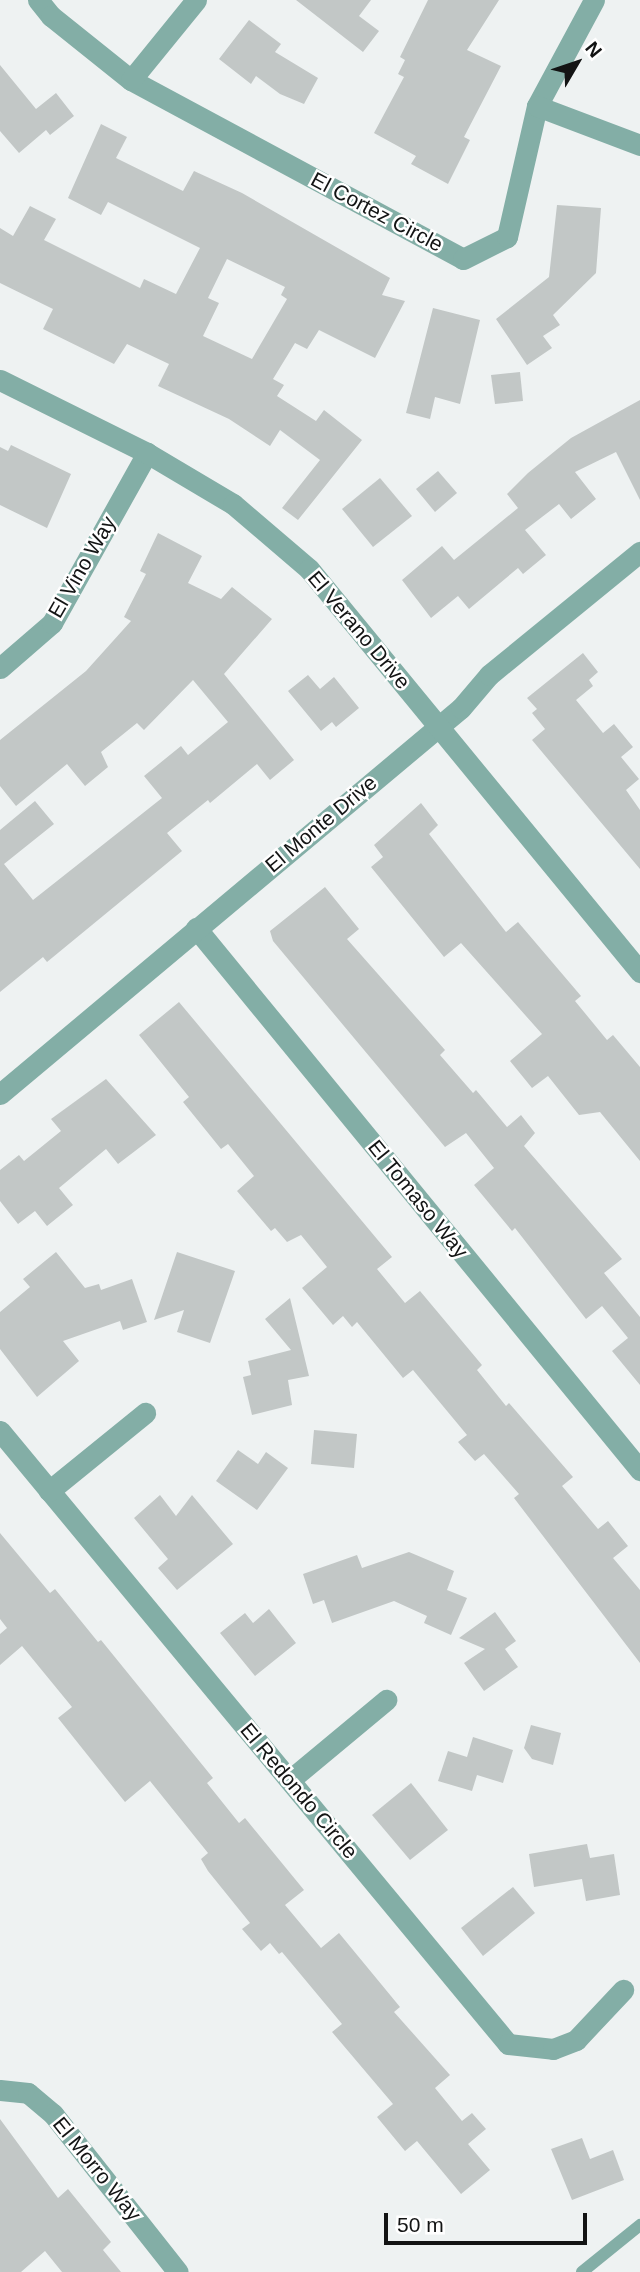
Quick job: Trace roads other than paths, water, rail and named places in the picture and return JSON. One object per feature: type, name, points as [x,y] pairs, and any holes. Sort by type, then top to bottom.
[{"type":"street","name":"El Cortez Circle","points":[[38,0],[51,16],[131,80],[463,259],[508,237],[537,106],[594,0]]},
{"type":"street","points":[[131,80],[196,0]]},
{"type":"street","points":[[537,106],[640,145]]},
{"type":"street","name":"El Verano Drive","points":[[0,380],[147,453],[233,504],[309,569],[640,972]]},
{"type":"street","name":"El Vino Way","points":[[0,668],[52,623],[147,453]]},
{"type":"street","name":"El Monte Drive","points":[[0,1094],[439,727],[489,675],[640,552]]},
{"type":"street","name":"El Tomaso Way","points":[[196,928],[640,1470]]},
{"type":"street","points":[[49,1491],[145,1413]]},
{"type":"street","name":"El Redondo Circle","points":[[0,1431],[508,2044],[553,2049],[576,2040],[623,1990]]},
{"type":"street","points":[[291,1779],[386,1700]]},
{"type":"street","name":"El Morro Way","points":[[0,2090],[28,2093],[54,2114],[178,2272]]},
{"type":"lane","points":[[582,2272],[640,2225]]}]
